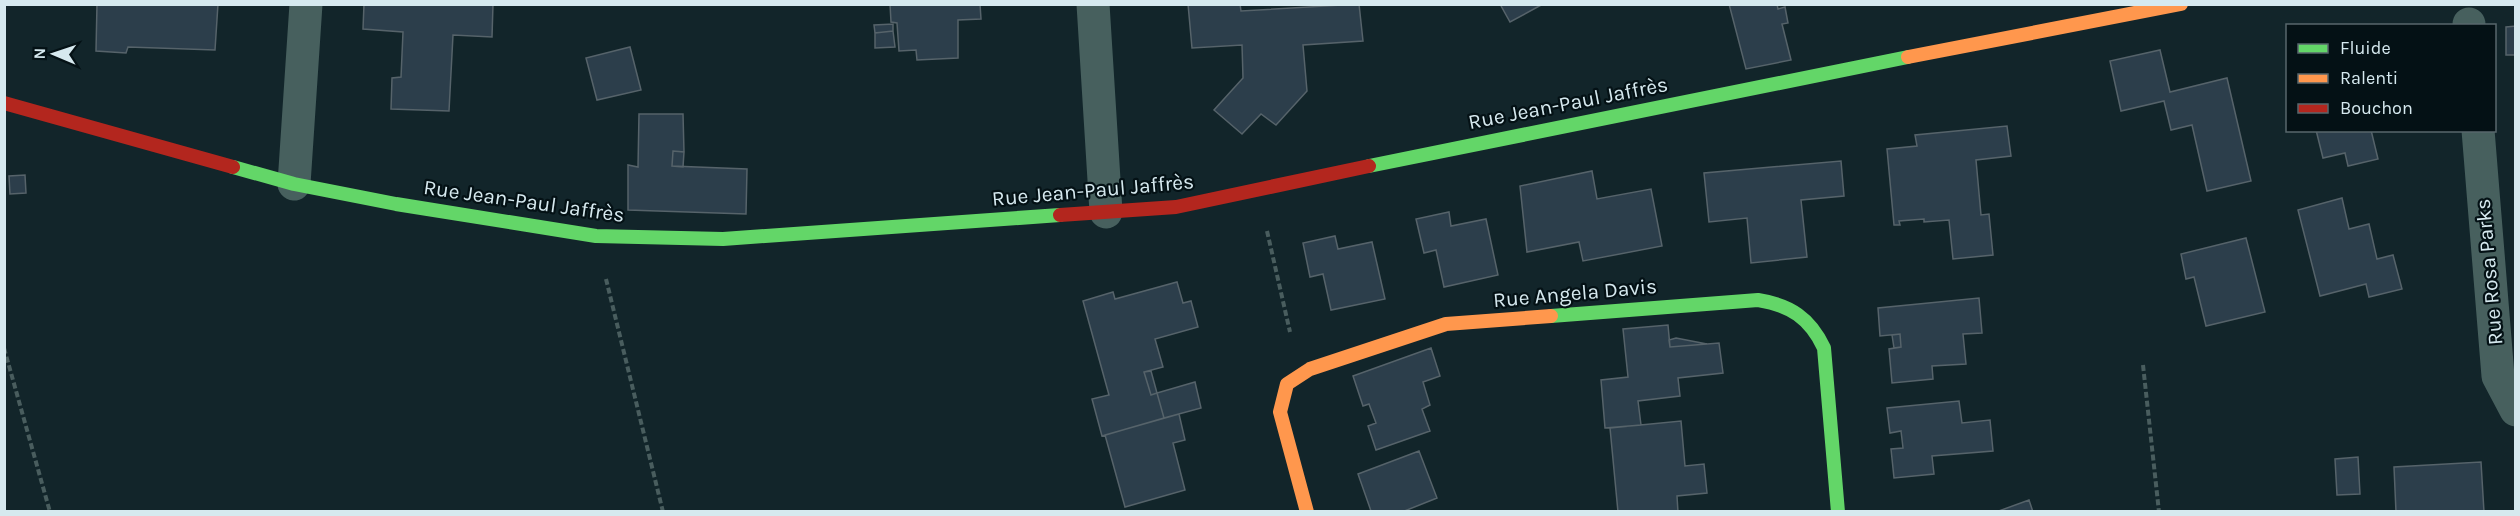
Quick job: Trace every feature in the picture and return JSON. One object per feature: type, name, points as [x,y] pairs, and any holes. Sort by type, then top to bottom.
[{"type":"street","points":[[294,184],[306,4]]},
{"type":"street","points":[[1093,4],[1106,212]]},
{"type":"street","name":"Rue Jean-Paul Jaffrès","points":[[4,103],[294,184],[396,204],[596,236],[723,238],[1176,207],[1522,133],[2181,4]]},
{"type":"street","name":"Rue Rosa Parks","points":[[2478,132],[2498,376],[2516,410]]},
{"type":"street","name":"Rue Angela Davis","points":[[1299,375],[1310,369],[1446,324],[1758,300],[1778,302],[1797,310],[1809,321],[1818,333],[1824,348],[1838,512]]},
{"type":"street","points":[[1299,375],[1287,384],[1280,412],[1307,512]]},
{"type":"path","points":[[1257,189],[1299,375]]},
{"type":"path","points":[[596,236],[663,512]]},
{"type":"path","points":[[4,348],[50,512]]},
{"type":"path","points":[[2143,365],[2159,512]]},
{"type":"building","points":[[97,4],[218,4],[215,50],[128,47],[126,53],[96,51]]},
{"type":"building","points":[[364,4],[493,4],[492,37],[453,35],[449,111],[391,109],[392,78],[401,77],[403,32],[363,29]]},
{"type":"building","points":[[890,4],[980,4],[981,19],[958,20],[958,58],[917,60],[916,50],[899,51],[897,23],[891,22]]},
{"type":"building","points":[[1188,4],[1240,4],[1241,11],[1359,4],[1363,41],[1303,45],[1307,91],[1276,125],[1261,114],[1242,134],[1214,110],[1243,78],[1242,45],[1192,48]]},
{"type":"building","points":[[1500,4],[1543,4],[1510,22]]},
{"type":"building","points":[[1729,4],[1777,4],[1778,9],[1785,7],[1788,23],[1782,24],[1791,60],[1746,69]]},
{"type":"building","points":[[893,24],[893,31],[875,33],[874,25]]},
{"type":"building","points":[[2516,26],[2516,55],[2506,55],[2506,27]]},
{"type":"building","points":[[893,31],[895,47],[875,48],[875,33]]},
{"type":"building","points":[[630,47],[641,90],[597,100],[586,58]]},
{"type":"building","points":[[2160,50],[2170,92],[2227,78],[2251,181],[2207,191],[2192,125],[2171,130],[2164,101],[2121,111],[2110,61]]},
{"type":"building","points":[[639,114],[683,114],[684,152],[673,151],[672,166],[747,169],[746,214],[628,210],[628,165],[638,167]]},
{"type":"building","points":[[2007,126],[2011,156],[1976,160],[1981,215],[1989,214],[1993,255],[1953,259],[1949,220],[1899,221],[1900,225],[1894,225],[1887,149],[1917,146],[1915,135]]},
{"type":"building","points":[[2316,132],[2371,132],[2378,159],[2348,166],[2345,153],[2323,158]]},
{"type":"building","points":[[673,151],[684,152],[683,167],[672,166]]},
{"type":"building","points":[[1841,161],[1844,196],[1801,200],[1807,257],[1751,263],[1747,218],[1709,222],[1704,173]]},
{"type":"building","points":[[1592,171],[1597,199],[1651,189],[1662,246],[1583,261],[1579,242],[1527,252],[1520,186]]},
{"type":"building","points":[[25,175],[26,193],[10,194],[9,176]]},
{"type":"building","points":[[2342,198],[2349,229],[2369,224],[2377,259],[2393,255],[2402,289],[2369,297],[2366,284],[2320,296],[2298,210]]},
{"type":"building","points":[[1449,212],[1451,226],[1486,219],[1498,275],[1444,287],[1436,250],[1424,253],[1416,219]]},
{"type":"building","points":[[1335,236],[1338,249],[1372,242],[1385,299],[1331,310],[1323,274],[1310,277],[1303,243]]},
{"type":"building","points":[[2246,238],[2265,312],[2206,326],[2194,277],[2186,279],[2181,254]]},
{"type":"building","points":[[1177,282],[1183,303],[1191,301],[1198,327],[1155,339],[1163,367],[1144,372],[1151,395],[1157,393],[1164,418],[1102,436],[1092,399],[1109,395],[1083,301],[1113,292],[1115,299]]},
{"type":"building","points":[[1979,298],[1982,333],[1963,334],[1966,364],[1932,366],[1933,379],[1892,383],[1889,349],[1901,347],[1900,334],[1880,336],[1878,308]]},
{"type":"building","points":[[1668,325],[1670,347],[1719,343],[1723,373],[1678,378],[1680,396],[1638,401],[1641,425],[1605,428],[1601,380],[1628,377],[1623,329]]},
{"type":"building","points":[[1900,334],[1901,347],[1894,348],[1892,335]]},
{"type":"building","points":[[1676,338],[1707,344],[1670,347],[1669,340]]},
{"type":"building","points":[[1431,348],[1440,376],[1423,382],[1430,405],[1422,409],[1430,431],[1376,450],[1368,426],[1376,423],[1369,404],[1363,406],[1353,376]]},
{"type":"building","points":[[1151,371],[1157,393],[1151,395],[1144,372]]},
{"type":"building","points":[[1195,382],[1201,408],[1164,418],[1157,393]]},
{"type":"building","points":[[1959,401],[1962,423],[1990,420],[1993,451],[1932,456],[1934,474],[1894,478],[1891,449],[1903,448],[1901,431],[1890,433],[1887,408]]},
{"type":"building","points":[[1179,414],[1185,440],[1173,443],[1185,490],[1125,507],[1105,435]]},
{"type":"building","points":[[1681,421],[1685,466],[1704,464],[1707,493],[1677,496],[1678,512],[1618,512],[1610,428]]},
{"type":"building","points":[[1419,451],[1437,498],[1402,512],[1369,512],[1371,511],[1358,474]]},
{"type":"building","points":[[2358,457],[2360,494],[2337,495],[2335,459]]},
{"type":"building","points":[[2481,462],[2484,512],[2396,512],[2394,467]]},
{"type":"building","points":[[2029,500],[2033,512],[1996,512]]},
{"type":"traffic: fast","points":[[1369,166],[1908,57]]},
{"type":"traffic: fast","points":[[233,167],[294,184],[396,204],[596,236],[723,239],[1060,215]]},
{"type":"traffic: fast","points":[[1551,316],[1758,300],[1780,305],[1798,315],[1812,329],[1824,348],[1838,512]]},
{"type":"traffic: slow","points":[[1908,57],[2181,4]]},
{"type":"traffic: slow","points":[[1307,512],[1280,412],[1287,384],[1310,369],[1446,324],[1551,316]]},
{"type":"traffic: jam","points":[[4,103],[233,167]]},
{"type":"traffic: jam","points":[[1060,215],[1176,207],[1369,166]]}]
